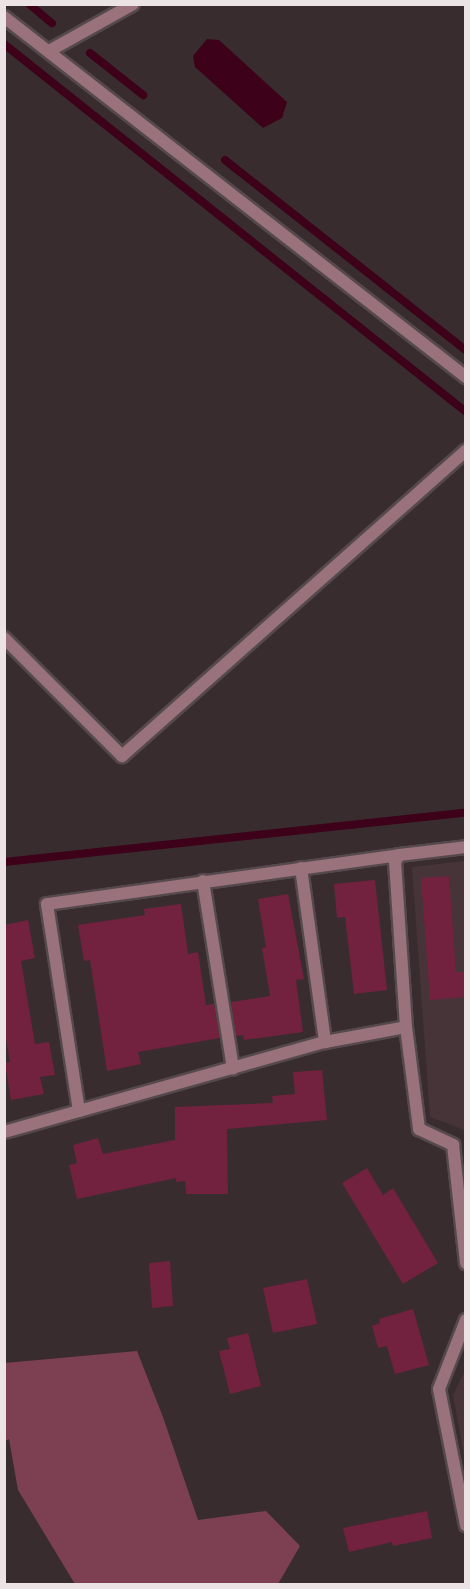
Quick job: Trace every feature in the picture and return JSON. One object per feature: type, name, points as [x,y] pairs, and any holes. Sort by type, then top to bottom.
[{"type":"street","points":[[48,51],[133,4]]},
{"type":"street","points":[[4,16],[465,376]]},
{"type":"street","points":[[4,638],[122,756],[465,451]]},
{"type":"street","points":[[79,1111],[47,904],[465,847]]},
{"type":"street","points":[[399,855],[395,861],[405,1027],[419,1129],[453,1145],[465,1263]]},
{"type":"street","points":[[301,868],[326,1042]]},
{"type":"street","points":[[203,882],[233,1069]]},
{"type":"street","points":[[4,1132],[326,1042],[405,1027]]},
{"type":"street","points":[[465,1320],[439,1389],[465,1526]]},
{"type":"shaded area","points":[[207,39],[219,40],[287,102],[282,118],[263,128],[195,67],[193,56]]},
{"type":"shaded area","points":[[465,861],[465,1135],[464,1130],[430,1117],[412,867]]},
{"type":"shaded area","points":[[137,1351],[163,1417],[198,1520],[266,1511],[300,1546],[278,1584],[75,1584],[18,1490],[9,1439],[5,1441],[5,1363]]},
{"type":"shaded area","points":[[465,1371],[465,1461],[453,1395]]},
{"type":"building","points":[[449,876],[456,972],[465,972],[465,997],[430,1000],[421,878]]},
{"type":"building","points":[[375,880],[387,990],[354,994],[345,917],[337,918],[334,884]]},
{"type":"building","points":[[288,894],[304,979],[296,980],[303,1032],[244,1040],[243,1035],[236,1036],[231,1002],[270,996],[262,948],[266,947],[258,899]]},
{"type":"building","points":[[181,904],[188,954],[198,952],[206,1005],[214,1004],[220,1038],[138,1052],[141,1064],[107,1071],[90,960],[84,961],[78,925],[145,915],[144,909]]},
{"type":"building","points":[[28,920],[35,958],[21,961],[35,1044],[49,1042],[55,1075],[40,1077],[44,1094],[11,1100],[5,1063],[10,1062],[4,1027],[4,925]]},
{"type":"building","points":[[322,1070],[327,1120],[227,1129],[228,1194],[186,1194],[185,1181],[176,1182],[176,1178],[77,1199],[69,1165],[77,1163],[73,1145],[98,1138],[103,1154],[175,1140],[175,1107],[273,1103],[272,1096],[295,1094],[293,1072]]},
{"type":"building","points":[[367,1168],[383,1195],[393,1188],[438,1263],[403,1284],[342,1183]]},
{"type":"building","points":[[170,1261],[173,1306],[152,1308],[149,1263]]},
{"type":"building","points":[[307,1279],[317,1324],[273,1333],[263,1288]]},
{"type":"building","points":[[413,1309],[429,1365],[395,1374],[387,1346],[378,1348],[372,1326],[380,1323],[379,1319]]},
{"type":"building","points":[[248,1333],[261,1386],[230,1394],[219,1351],[230,1349],[227,1338]]},
{"type":"building","points":[[427,1511],[432,1538],[393,1546],[392,1542],[349,1552],[343,1528]]},
{"type":"waterway","points":[[29,4],[52,23]]},
{"type":"waterway","points":[[4,44],[466,412]]},
{"type":"waterway","points":[[90,53],[143,95]]},
{"type":"waterway","points":[[225,160],[466,350]]},
{"type":"waterway","points":[[4,862],[466,813]]}]
